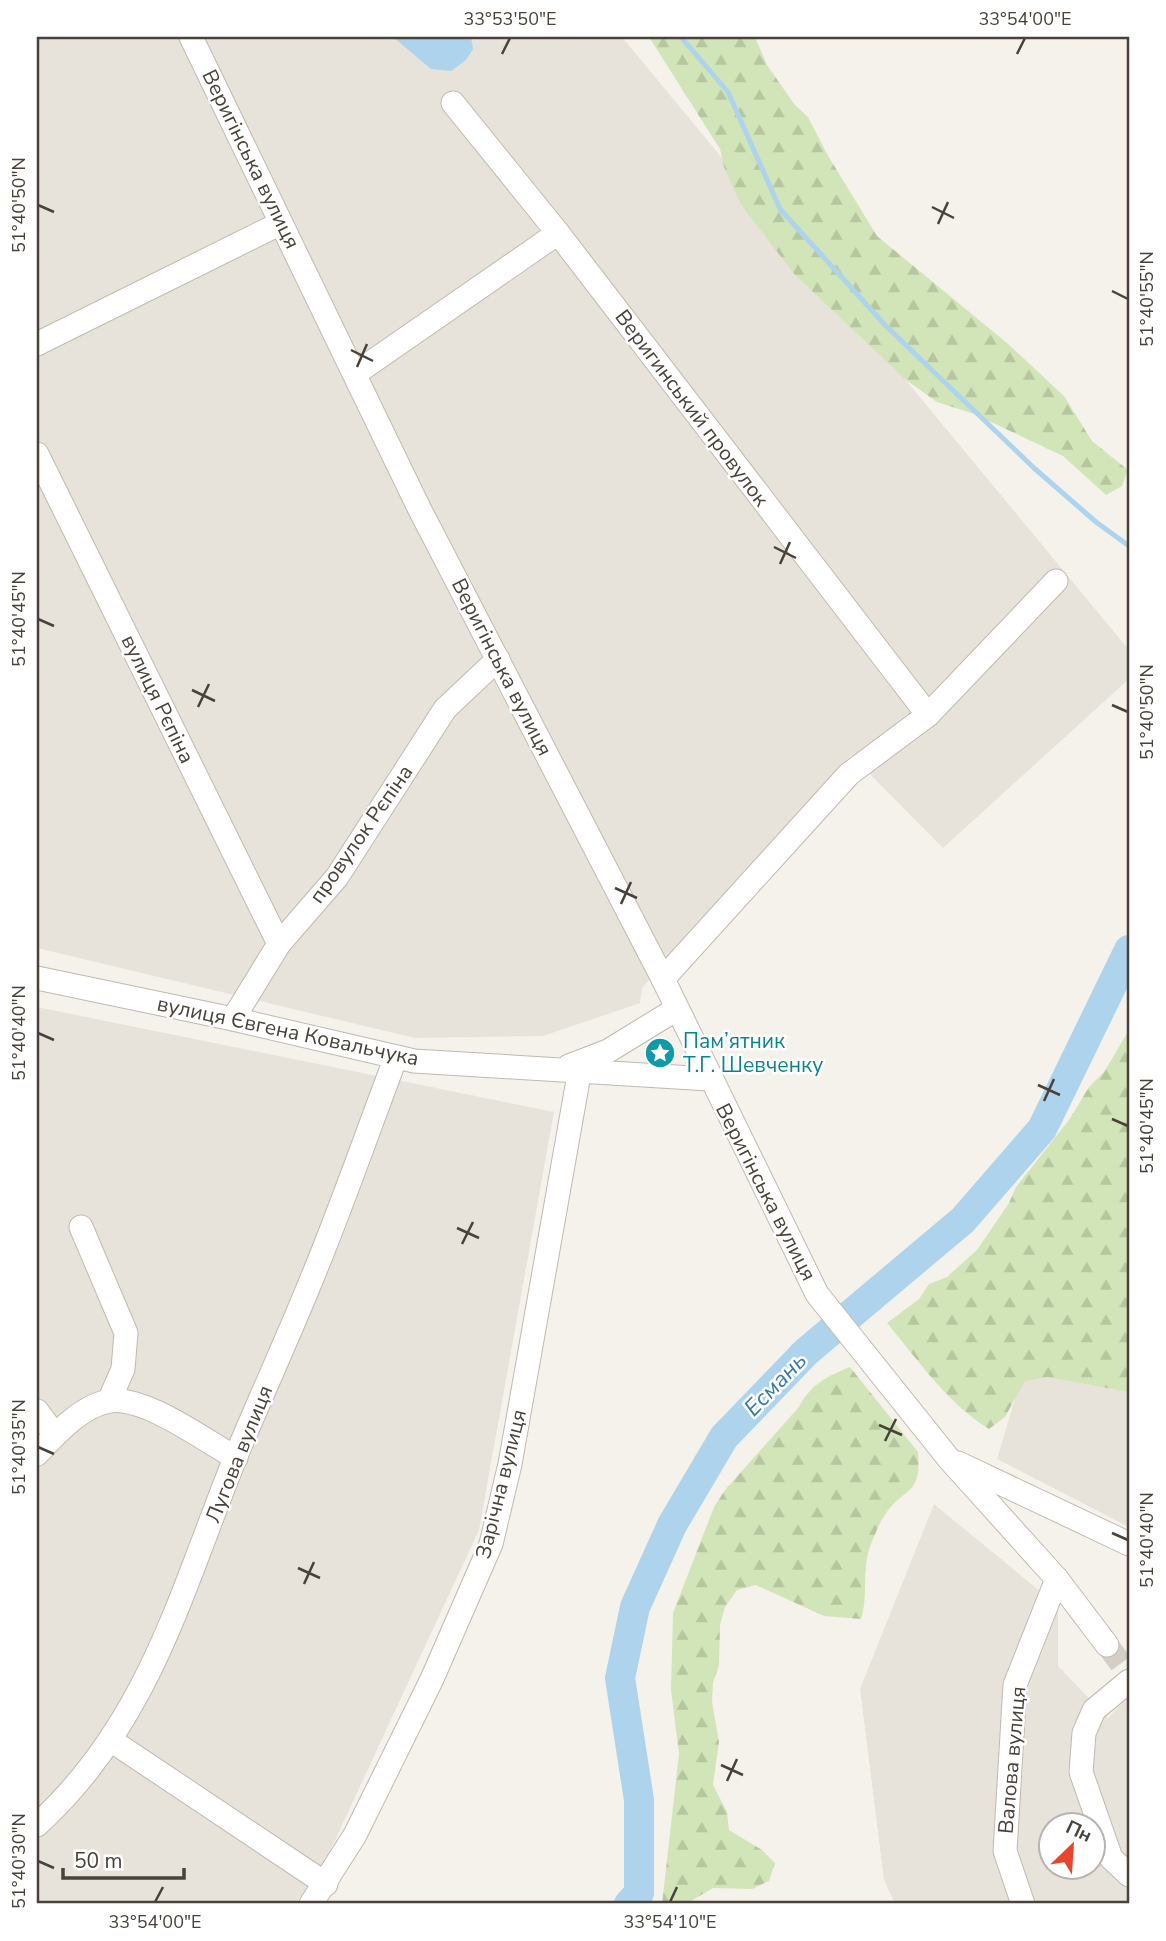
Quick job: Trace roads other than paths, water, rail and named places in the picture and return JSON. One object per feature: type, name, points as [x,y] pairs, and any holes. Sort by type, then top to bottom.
[{"type":"street","name":"Веригінська вулиця","points":[[191,37],[356,373],[419,508],[663,979],[675,1010],[817,1294],[949,1459]]},
{"type":"street","name":"Веригинський провулок","points":[[453,103],[558,233],[928,715]]},
{"type":"street","points":[[37,344],[281,223]]},
{"type":"street","points":[[356,373],[558,233]]},
{"type":"street","name":"вулиця Рєпіна","points":[[37,454],[279,944]]},
{"type":"street","points":[[663,979],[849,774],[928,715],[1056,581]]},
{"type":"street","name":"провулок Рєпіна","points":[[233,1019],[279,944],[337,877],[445,709],[498,659]]},
{"type":"street","name":"вулиця Євгена Ковальчука","points":[[37,978],[396,1057],[709,1079]]},
{"type":"street","points":[[573,1069],[675,1010]]},
{"type":"street","name":"Лугова вулиця","points":[[37,1825],[63,1801],[112,1741],[162,1649],[236,1458],[316,1270],[396,1057]]},
{"type":"street","name":"Зарічна вулиця","points":[[311,1904],[355,1835],[432,1679],[491,1544],[510,1464],[573,1069]]},
{"type":"street","points":[[81,1227],[126,1333],[123,1369],[108,1401]]},
{"type":"street","points":[[37,1454],[55,1435],[84,1412],[108,1401],[135,1402],[236,1458]]},
{"type":"street","points":[[37,1411],[55,1435]]},
{"type":"street","points":[[949,1459],[1129,1544]]},
{"type":"street","points":[[949,1459],[1057,1578],[1107,1645]]},
{"type":"street","name":"Валова вулиця","points":[[1023,1904],[1005,1851],[1016,1685],[1057,1578]]},
{"type":"street","points":[[1129,1681],[1094,1710],[1084,1733],[1081,1772],[1111,1858],[1129,1875]]},
{"type":"street","points":[[112,1741],[326,1884]]},
{"type":"water","points":[[393,37],[471,37],[473,49],[466,60],[451,71],[431,69]]},
{"type":"waterway","points":[[681,37],[728,92],[780,209],[885,325],[1034,468],[1096,522],[1129,546]]},
{"type":"waterway","name":"Есмань","points":[[629,1904],[639,1893],[639,1800],[620,1678],[635,1607],[672,1525],[724,1437],[806,1352],[963,1220],[1042,1129],[1129,950]]},
{"type":"tunnel","points":[[1107,1645],[1128,1673]]},
{"type":"place","name":"Пам’ятник Т.Г. Шевченку","points":[[660,1053]]}]
